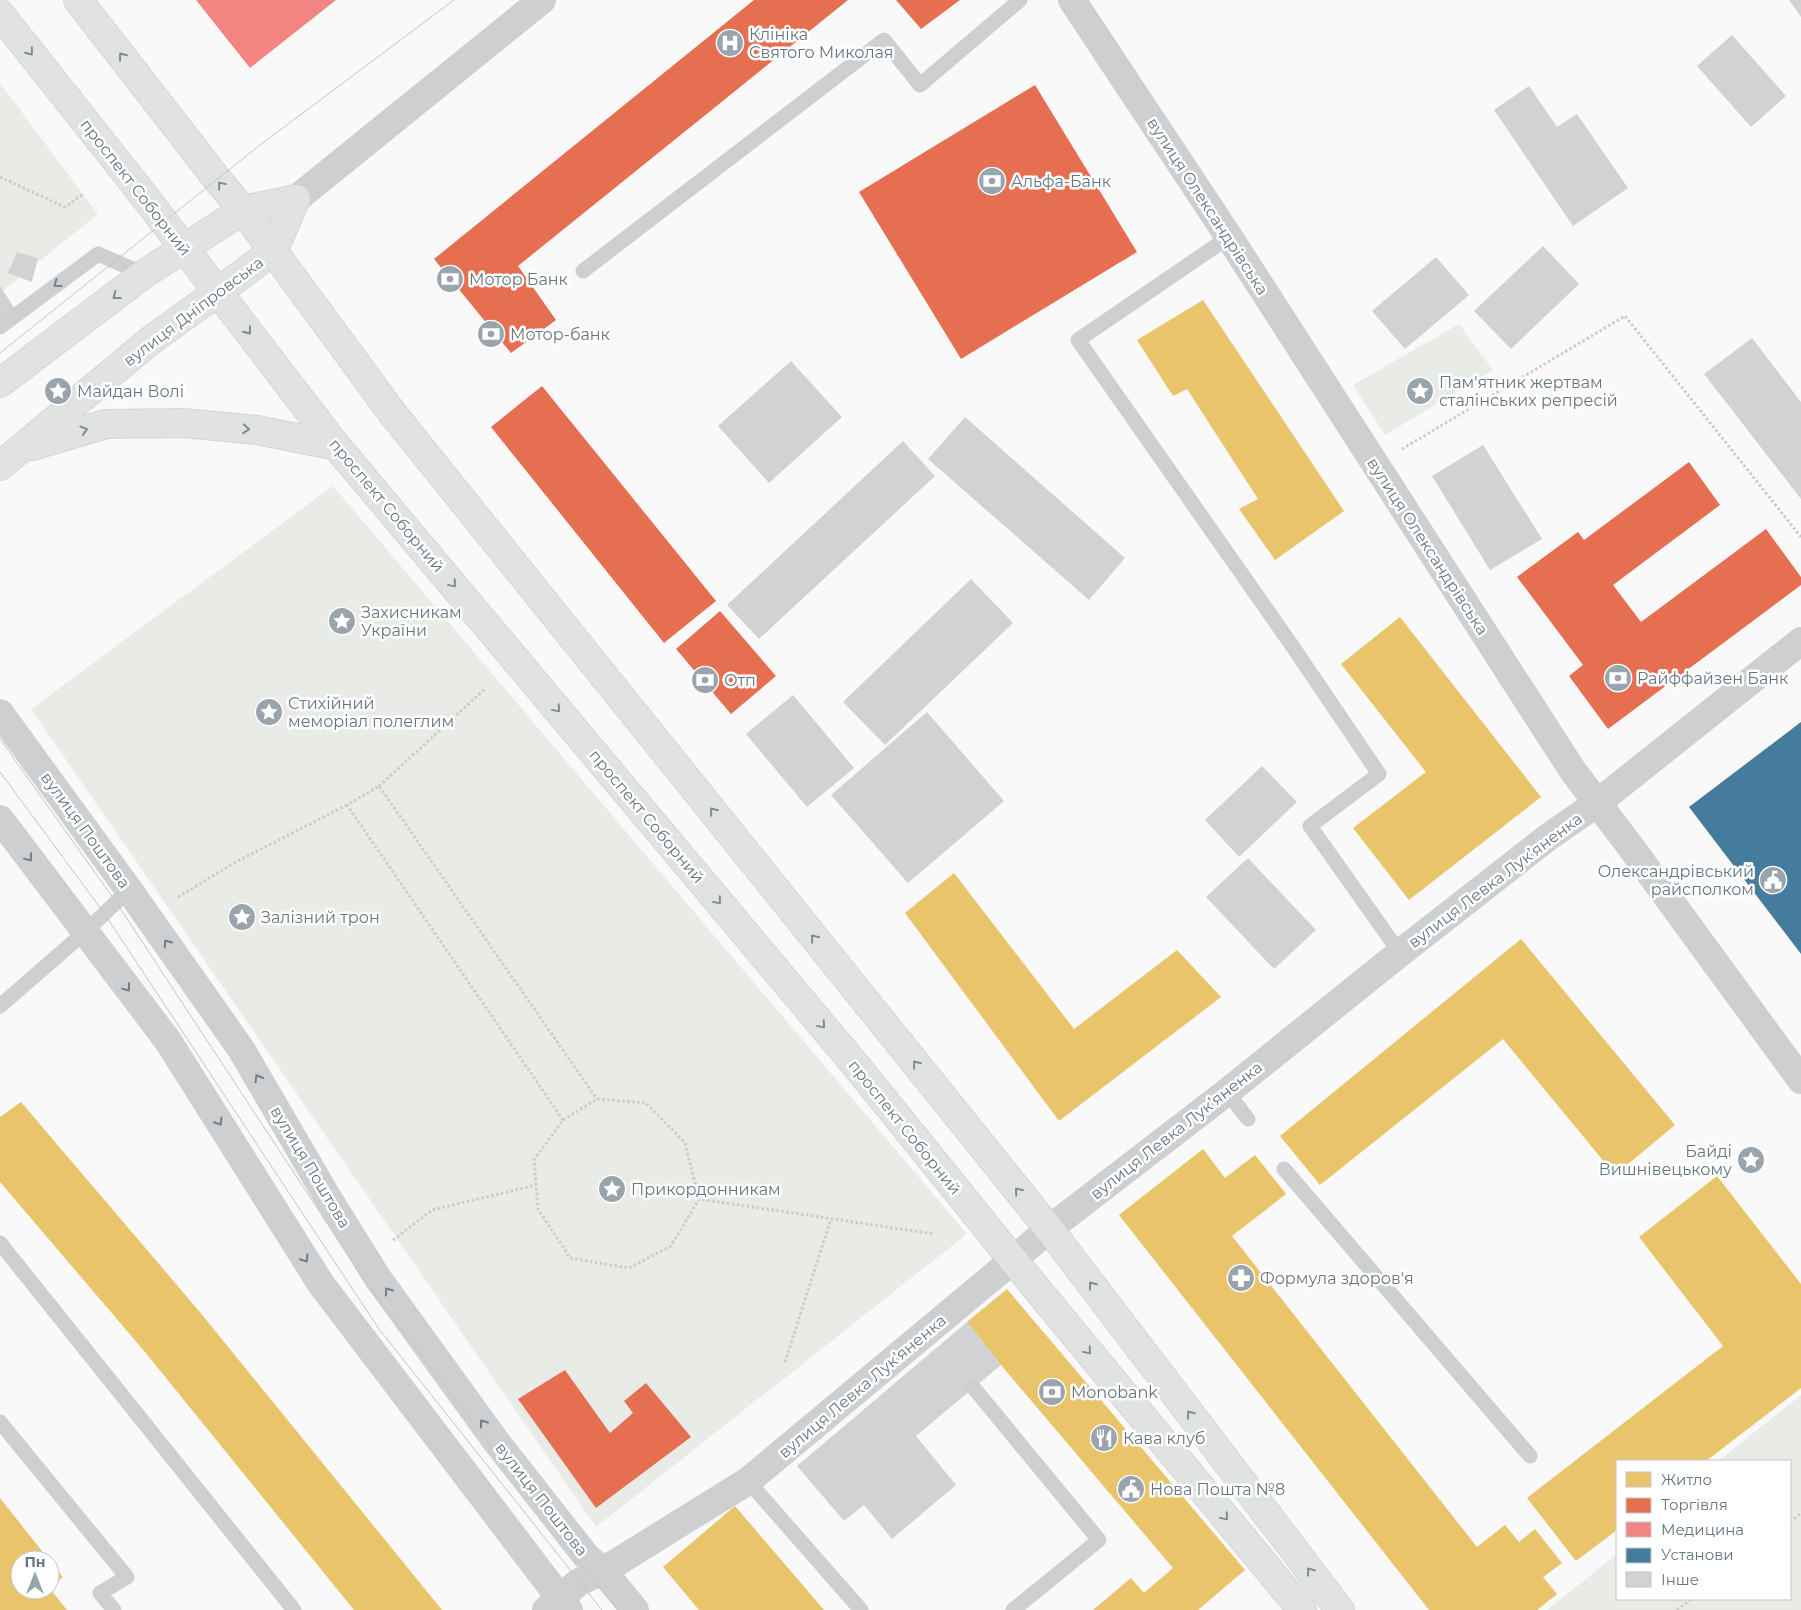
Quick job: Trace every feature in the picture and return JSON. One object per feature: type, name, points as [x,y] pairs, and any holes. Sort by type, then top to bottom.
[{"type":"main road","points":[[78,0],[243,210],[393,414],[1049,1229],[1340,1610]]},
{"type":"main road","name":"проспект Соборний","points":[[0,14],[337,446],[858,1068],[1012,1260],[1302,1610]]},
{"type":"main road","name":"вулиця Дніпровська","points":[[0,383],[144,274],[243,210],[296,199]]},
{"type":"main road","name":"вулиця Дніпровська","points":[[10,458],[151,340],[273,251],[296,199]]},
{"type":"main road","points":[[10,458],[106,424],[183,423],[257,430],[337,446]]},
{"type":"street","name":"вулиця Дніпровська","points":[[296,199],[542,0]]},
{"type":"street","name":"вулиця Олександрівська","points":[[1072,0],[1229,237],[1562,755],[1596,804],[1630,846],[1801,1080]]},
{"type":"street","name":"вулиця Левка Лукʼяненка","points":[[558,1606],[579,1582],[603,1572],[748,1480],[934,1337],[1012,1260],[1049,1229],[1227,1092],[1547,838],[1596,804],[1801,641]]},
{"type":"street","name":"вулиця Поштова","points":[[0,713],[130,890],[241,1049],[328,1198],[377,1277],[495,1440],[586,1556],[603,1572],[635,1610]]},
{"type":"street","points":[[0,819],[168,1041],[321,1284],[558,1606]]},
{"type":"lane","points":[[583,271],[884,40],[920,85],[1020,0]]},
{"type":"lane","points":[[1229,237],[1078,340],[1379,774],[1310,826],[1400,953]]},
{"type":"lane","points":[[0,327],[98,254],[144,274]]},
{"type":"lane","points":[[0,1006],[130,890]]},
{"type":"lane","points":[[1227,1092],[1248,1119]]},
{"type":"lane","points":[[1284,1169],[1530,1456]]},
{"type":"lane","points":[[0,1243],[294,1610]]},
{"type":"lane","points":[[973,1387],[1099,1540],[1013,1610]]},
{"type":"lane","points":[[0,1422],[127,1577],[100,1593],[114,1610]]},
{"type":"lane","points":[[748,1480],[861,1610]]},
{"type":"path","points":[[0,176],[65,207],[83,194]]},
{"type":"path","points":[[1376,465],[1624,316],[1801,537]]},
{"type":"path","points":[[178,897],[234,863],[347,805],[379,786],[485,689]]},
{"type":"path","points":[[379,786],[597,1099]]},
{"type":"path","points":[[347,805],[564,1120]]},
{"type":"path","points":[[597,1099],[646,1103],[685,1143],[699,1199],[671,1246],[629,1268],[570,1258],[538,1209],[534,1160],[564,1120],[597,1099]]},
{"type":"path","points":[[392,1241],[432,1210],[536,1185]]},
{"type":"path","points":[[699,1199],[934,1234]]},
{"type":"path","points":[[785,1362],[831,1218]]},
{"type":"path","points":[[1791,1521],[1801,1513]]},
{"type":"path","points":[[1677,1610],[1690,1600]]},
{"type":"shaded area","points":[[0,83],[98,214],[0,293]]},
{"type":"shaded area","points":[[1459,324],[1493,370],[1385,435],[1353,385]]},
{"type":"shaded area","points":[[333,486],[967,1234],[596,1527],[31,709]]},
{"type":"shaded area","points":[[1801,1395],[1801,1610],[1547,1610],[1616,1555],[1616,1600],[1791,1600],[1791,1460],[1719,1460]]},
{"type":"building: Житло","points":[[1203,300],[1344,511],[1275,560],[1239,509],[1258,499],[1187,389],[1173,396],[1137,340]]},
{"type":"building: Житло","points":[[1400,617],[1541,797],[1409,900],[1353,828],[1426,772],[1341,664]]},
{"type":"building: Житло","points":[[954,873],[1074,1029],[1177,950],[1221,997],[1059,1121],[905,913]]},
{"type":"building: Житло","points":[[1521,939],[1675,1125],[1615,1175],[1503,1039],[1320,1185],[1280,1136]]},
{"type":"building: Житло","points":[[21,1102],[199,1311],[442,1610],[354,1610],[145,1352],[0,1182],[0,1117]]},
{"type":"building: Житло","points":[[1203,1149],[1225,1178],[1255,1155],[1286,1194],[1232,1236],[1477,1547],[1505,1525],[1519,1542],[1535,1529],[1562,1563],[1543,1577],[1557,1594],[1537,1610],[1429,1610],[1119,1215]]},
{"type":"building: Житло","points":[[1717,1176],[1801,1284],[1801,1388],[1707,1460],[1616,1460],[1616,1531],[1576,1561],[1527,1498],[1723,1346],[1639,1237]]},
{"type":"building: Житло","points":[[1007,1289],[1245,1570],[1198,1610],[1093,1610],[1131,1578],[1144,1593],[1173,1568],[1001,1365],[967,1322]]},
{"type":"building: Житло","points":[[0,1498],[41,1550],[10,1550],[10,1600],[59,1600],[67,1610],[0,1610]]},
{"type":"building: Житло","points":[[735,1506],[824,1610],[699,1610],[663,1567]]},
{"type":"building: Торгівля","points":[[754,0],[848,0],[518,266],[556,320],[511,353],[434,259]]},
{"type":"building: Торгівля","points":[[896,0],[960,0],[921,29]]},
{"type":"building: Торгівля","points":[[1035,85],[1137,252],[961,359],[859,192]]},
{"type":"building: Торгівля","points":[[542,386],[716,601],[664,643],[491,427]]},
{"type":"building: Торгівля","points":[[1689,462],[1720,505],[1613,585],[1641,622],[1766,529],[1801,577],[1801,585],[1608,729],[1569,676],[1583,665],[1517,577],[1578,532],[1584,540]]},
{"type":"building: Торгівля","points":[[720,611],[776,676],[731,714],[676,649]]},
{"type":"building: Торгівля","points":[[565,1370],[610,1433],[633,1413],[624,1401],[646,1383],[691,1437],[596,1508],[518,1399]]},
{"type":"building: Медицина","points":[[196,0],[336,0],[250,68]]},
{"type":"building: Установи","name":"Олександрівський райсполком","points":[[1801,722],[1801,954],[1689,807]]},
{"type":"building: Інше","points":[[1789,0],[1801,0],[1801,17]]},
{"type":"building: Інше","points":[[1732,35],[1786,96],[1751,127],[1697,66]]},
{"type":"building: Інше","points":[[1529,86],[1557,127],[1577,114],[1628,188],[1573,226],[1494,110]]},
{"type":"building: Інше","points":[[1543,246],[1579,284],[1511,349],[1474,311]]},
{"type":"building: Інше","points":[[17,252],[38,258],[32,282],[8,273]]},
{"type":"building: Інше","points":[[1436,257],[1469,295],[1405,349],[1372,311]]},
{"type":"building: Інше","points":[[0,286],[15,309],[0,320]]},
{"type":"building: Інше","points":[[1752,338],[1801,402],[1801,499],[1704,374]]},
{"type":"building: Інше","points":[[791,361],[842,417],[769,483],[718,426]]},
{"type":"building: Інше","points":[[965,417],[1125,558],[1089,600],[928,459]]},
{"type":"building: Інше","points":[[903,441],[935,476],[759,639],[727,605]]},
{"type":"building: Інше","points":[[1483,445],[1542,539],[1490,570],[1432,476]]},
{"type":"building: Інше","points":[[971,579],[1013,623],[885,745],[843,702]]},
{"type":"building: Інше","points":[[793,695],[854,768],[807,807],[746,734]]},
{"type":"building: Інше","points":[[927,712],[1004,801],[908,883],[831,795]]},
{"type":"building: Інше","points":[[1262,766],[1297,802],[1239,857],[1205,820]]},
{"type":"building: Інше","points":[[1248,858],[1316,930],[1274,969],[1206,897]]},
{"type":"building: Інше","points":[[967,1322],[1001,1365],[916,1436],[956,1485],[892,1539],[864,1505],[844,1521],[797,1466]]},
{"type":"tram line","points":[[0,353],[260,145],[454,0]]},
{"type":"tram line","points":[[0,739],[116,902],[367,1284],[618,1610]]},
{"type":"tram line","points":[[0,772],[104,913],[379,1329],[602,1610]]},
{"type":"place","name":"Клініка Святого Миколая","points":[[730,43]]},
{"type":"place","name":"Альфа-Банк","points":[[992,181]]},
{"type":"place","name":"Мотор Банк","points":[[450,279]]},
{"type":"place","name":"Мотор-банк","points":[[491,334]]},
{"type":"place","name":"Майдан Волі","points":[[58,391]]},
{"type":"place","name":"Пам'ятник жертвам сталінських репресій","points":[[1420,391]]},
{"type":"place","name":"Захисникам України","points":[[342,621]]},
{"type":"place","name":"Райффайзен Банк","points":[[1618,678]]},
{"type":"place","name":"Отп","points":[[705,680]]},
{"type":"place","name":"Стихійний меморіал полеглим","points":[[269,712]]},
{"type":"place","name":"Олександрівський райсполком","points":[[1773,880]]},
{"type":"place","name":"Залізний трон","points":[[242,917]]},
{"type":"place","name":"Байді Вишнівецькому","points":[[1751,1160]]},
{"type":"place","name":"Прикордонникам","points":[[612,1189]]},
{"type":"place","name":"Формула здоров'я","points":[[1241,1278]]},
{"type":"place","name":"Monobank","points":[[1052,1392]]},
{"type":"place","name":"Кава клуб","points":[[1104,1438]]},
{"type":"place","name":"Нова Пошта №8","points":[[1131,1489]]}]
